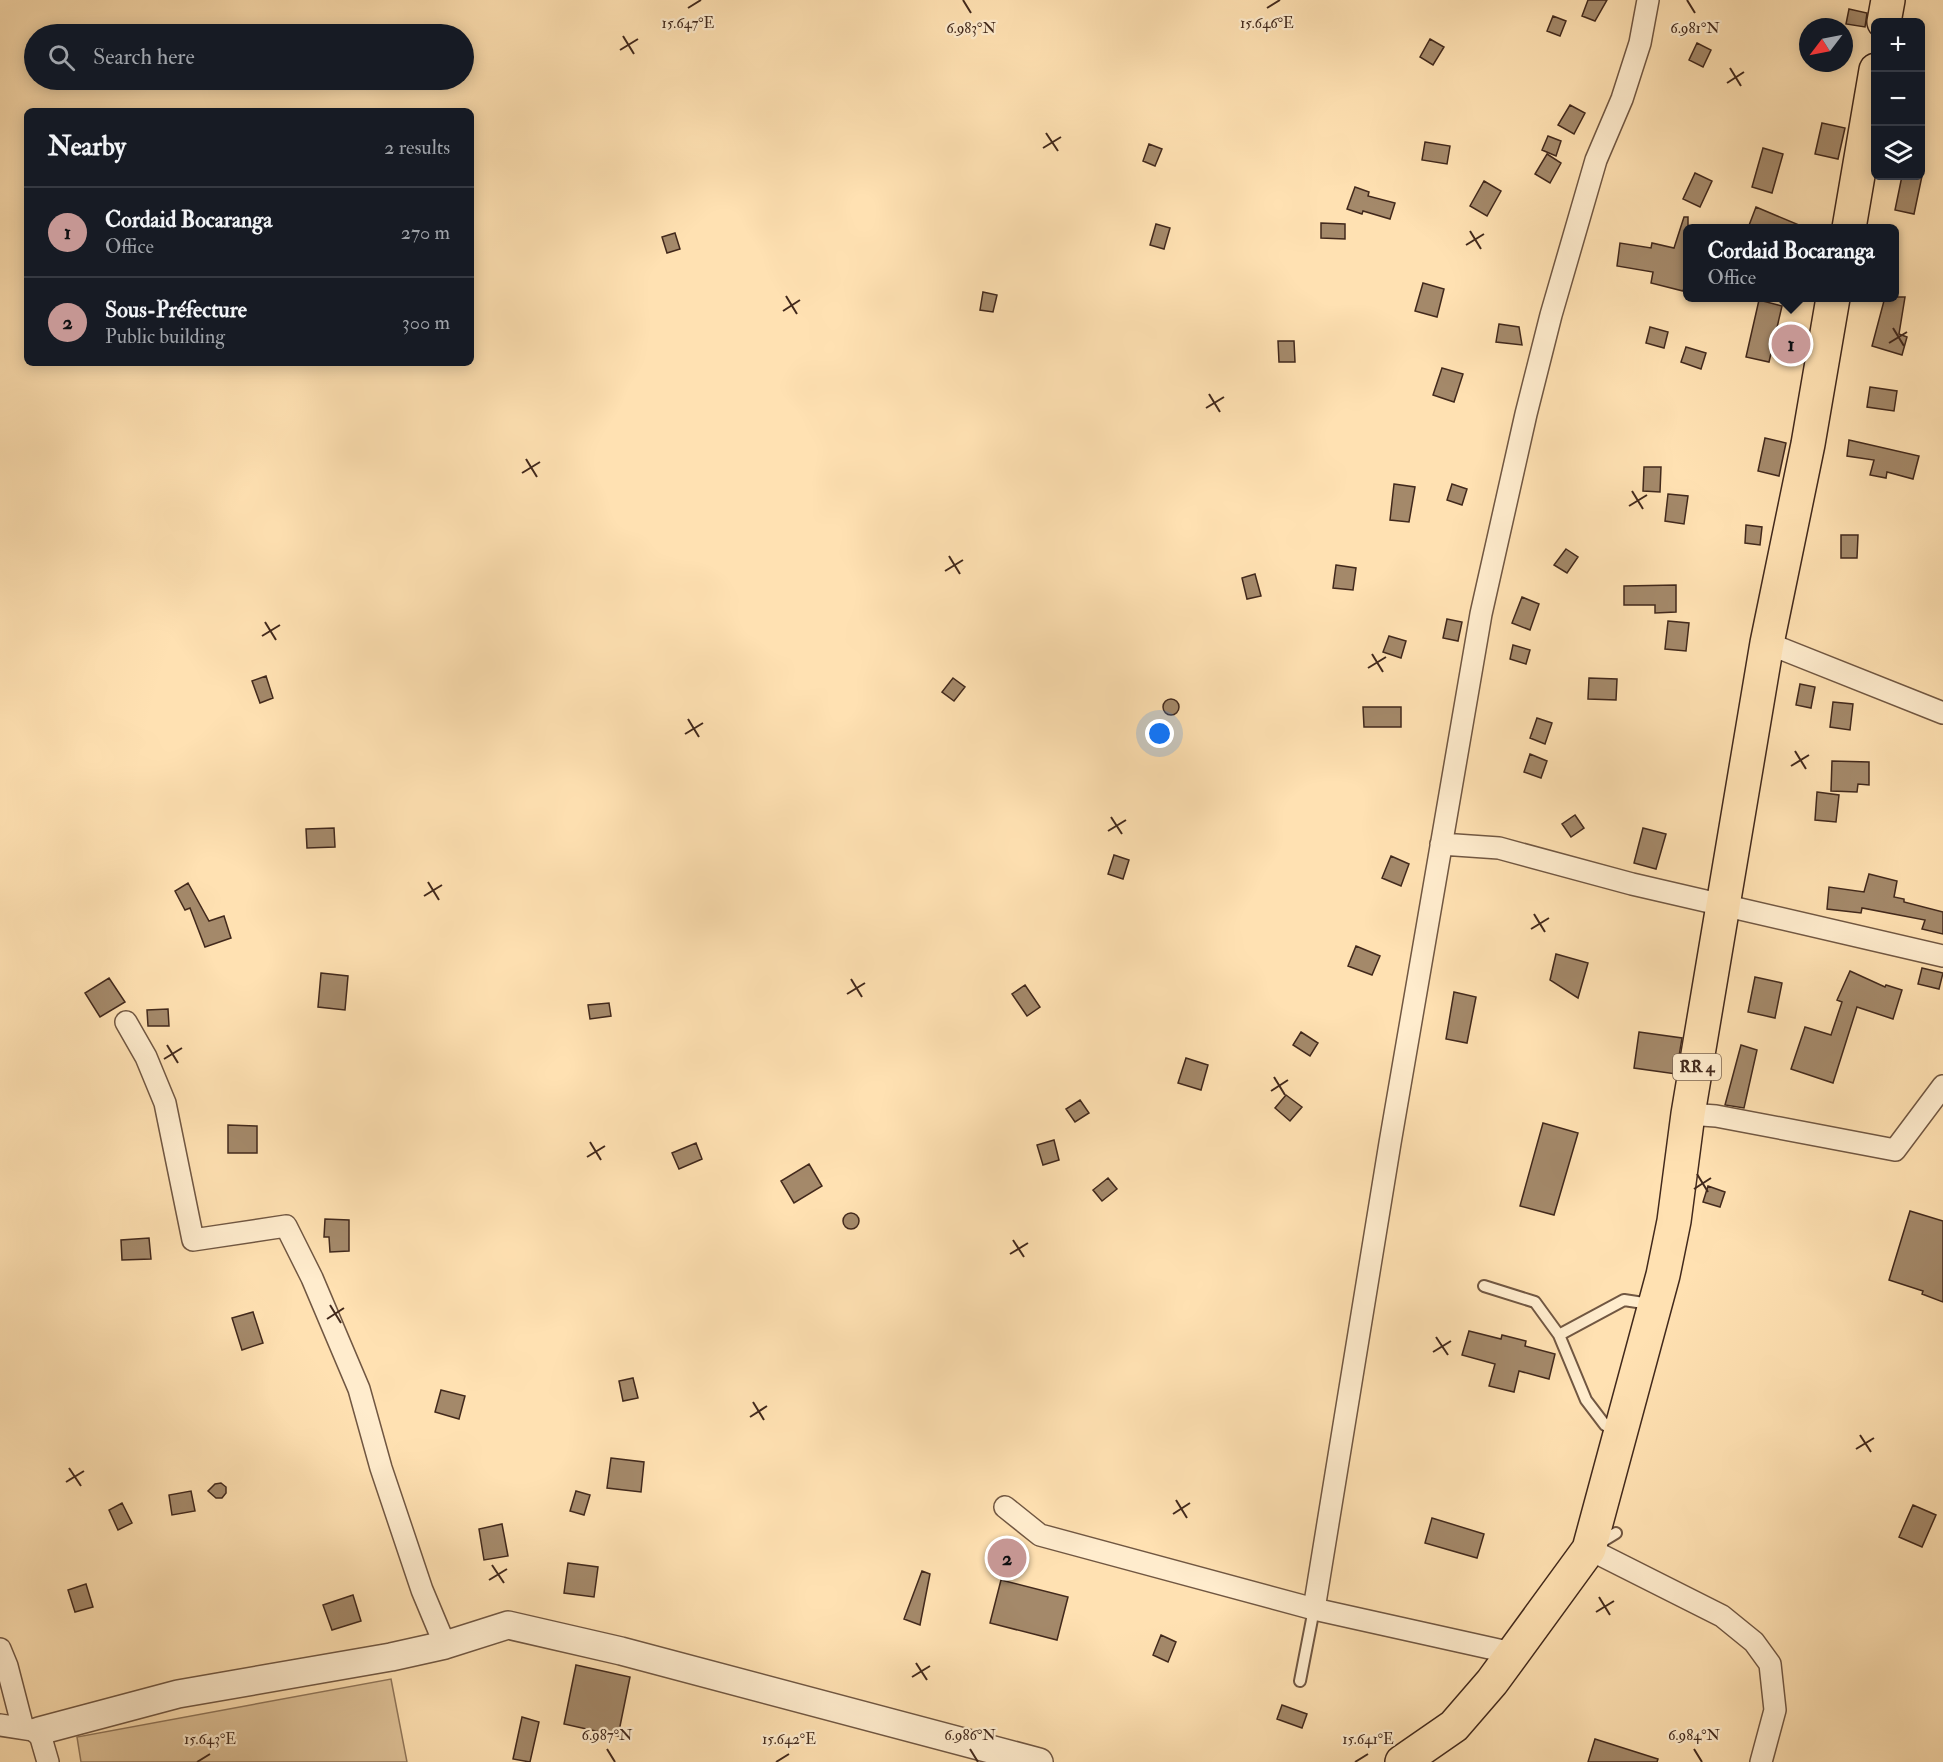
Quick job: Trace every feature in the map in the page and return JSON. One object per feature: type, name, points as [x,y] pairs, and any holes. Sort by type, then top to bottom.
[{"type":"main road","points":[[1885,18],[1888,0]]},
{"type":"main road","points":[[1850,224],[1875,72]]},
{"type":"main road","name":"RR 4","points":[[1402,1762],[1454,1726],[1492,1682],[1512,1653],[1602,1541],[1619,1433],[1663,1275],[1674,1221],[1688,1114],[1722,904],[1767,643],[1811,424],[1832,302]]},
{"type":"street","points":[[1314,1609],[1481,614],[1551,315],[1596,160],[1622,99],[1640,43],[1648,0]]},
{"type":"street","points":[[1767,643],[1943,713]]},
{"type":"street","points":[[1441,844],[1499,848],[1632,884],[1943,956]]},
{"type":"street","points":[[126,1022],[146,1057],[165,1103],[193,1240],[286,1226],[312,1278],[359,1389],[381,1468],[422,1590],[445,1645]]},
{"type":"street","points":[[1688,1114],[1716,1116],[1895,1150],[1943,1086]]},
{"type":"street","points":[[1005,1507],[1040,1534],[1314,1609],[1512,1653]]},
{"type":"street","points":[[1602,1541],[1722,1617],[1754,1642],[1770,1664],[1775,1710],[1761,1762]]},
{"type":"street","points":[[0,1725],[31,1730],[177,1694],[391,1657],[445,1645],[508,1625],[621,1651],[1040,1762]]},
{"type":"street","points":[[0,1649],[31,1730],[48,1762]]},
{"type":"lane","points":[[1484,1286],[1534,1302],[1559,1335],[1586,1400],[1605,1425],[1619,1433]]},
{"type":"lane","points":[[1559,1335],[1624,1299],[1654,1304]]},
{"type":"lane","points":[[1300,1681],[1314,1609]]},
{"type":"shaded area","points":[[391,1679],[407,1762],[81,1762],[77,1737]]},
{"type":"building","points":[[1588,0],[1607,0],[1595,21],[1582,16]]},
{"type":"building","points":[[1849,9],[1867,13],[1865,27],[1853,25],[1853,18],[1847,18]]},
{"type":"building","points":[[1553,16],[1566,21],[1560,36],[1547,31]]},
{"type":"building","points":[[1430,39],[1444,47],[1433,65],[1420,57]]},
{"type":"building","points":[[1697,43],[1711,50],[1703,67],[1689,60]]},
{"type":"building","points":[[1570,105],[1585,113],[1574,134],[1558,125]]},
{"type":"building","points":[[1822,123],[1845,128],[1838,159],[1815,154]]},
{"type":"building","points":[[1548,136],[1561,141],[1556,156],[1542,150]]},
{"type":"building","points":[[1425,142],[1450,146],[1447,164],[1422,160]]},
{"type":"building","points":[[1149,144],[1162,149],[1155,166],[1143,161]]},
{"type":"building","points":[[1763,148],[1783,154],[1772,193],[1752,187]]},
{"type":"building","points":[[1547,154],[1561,163],[1550,183],[1535,174]]},
{"type":"building","points":[[1695,173],[1712,181],[1700,207],[1683,199]]},
{"type":"building","points":[[1901,180],[1921,180],[1914,214],[1895,210]]},
{"type":"building","points":[[1484,181],[1501,191],[1487,216],[1470,206]]},
{"type":"building","points":[[1355,187],[1369,192],[1368,196],[1395,203],[1390,219],[1347,209]]},
{"type":"building","points":[[1756,207],[1796,224],[1750,224]]},
{"type":"building","points":[[1684,217],[1688,217],[1688,224],[1683,224],[1683,291],[1651,283],[1653,272],[1617,266],[1620,243],[1651,248],[1652,243],[1674,248]]},
{"type":"building","points":[[1321,223],[1345,224],[1345,239],[1321,238]]},
{"type":"building","points":[[1156,224],[1170,228],[1164,249],[1150,245]]},
{"type":"building","points":[[675,233],[680,249],[667,253],[662,237]]},
{"type":"building","points":[[1423,283],[1444,289],[1437,317],[1415,311]]},
{"type":"building","points":[[983,292],[997,295],[993,312],[980,310]]},
{"type":"building","points":[[1899,297],[1905,297],[1899,334],[1907,337],[1902,355],[1872,346],[1884,302],[1899,302]]},
{"type":"building","points":[[1759,302],[1782,306],[1769,362],[1746,357]]},
{"type":"building","points":[[1499,324],[1519,327],[1522,345],[1496,342]]},
{"type":"building","points":[[1650,327],[1668,332],[1664,348],[1646,343]]},
{"type":"building","points":[[1278,341],[1294,341],[1295,362],[1279,362]]},
{"type":"building","points":[[1686,347],[1706,353],[1701,369],[1681,362]]},
{"type":"building","points":[[1442,368],[1463,374],[1454,402],[1433,395]]},
{"type":"building","points":[[1870,387],[1897,391],[1894,411],[1867,407]]},
{"type":"building","points":[[1765,438],[1786,443],[1779,476],[1758,471]]},
{"type":"building","points":[[1849,440],[1919,456],[1913,479],[1887,472],[1886,478],[1870,475],[1874,460],[1847,456]]},
{"type":"building","points":[[1644,467],[1661,467],[1660,492],[1643,491]]},
{"type":"building","points":[[1394,484],[1415,487],[1409,522],[1390,520]]},
{"type":"building","points":[[1452,484],[1467,489],[1462,505],[1447,500]]},
{"type":"building","points":[[1668,494],[1688,496],[1684,524],[1665,521]]},
{"type":"building","points":[[1746,525],[1762,527],[1760,545],[1745,543]]},
{"type":"building","points":[[1841,535],[1858,535],[1857,558],[1841,558]]},
{"type":"building","points":[[1566,549],[1578,557],[1567,573],[1554,565]]},
{"type":"building","points":[[1336,565],[1356,568],[1353,590],[1333,588]]},
{"type":"building","points":[[1255,574],[1261,596],[1247,599],[1242,578]]},
{"type":"building","points":[[1676,585],[1676,612],[1655,613],[1655,605],[1624,605],[1624,586]]},
{"type":"building","points":[[1522,597],[1539,604],[1530,630],[1512,623]]},
{"type":"building","points":[[1447,619],[1462,622],[1458,641],[1443,638]]},
{"type":"building","points":[[1668,621],[1689,623],[1686,651],[1665,649]]},
{"type":"building","points":[[1389,636],[1406,641],[1401,658],[1383,652]]},
{"type":"building","points":[[1513,645],[1530,650],[1526,664],[1510,659]]},
{"type":"building","points":[[266,676],[273,698],[260,703],[252,681]]},
{"type":"building","points":[[953,678],[965,687],[954,701],[942,692]]},
{"type":"building","points":[[1589,678],[1617,679],[1616,700],[1588,699]]},
{"type":"building","points":[[1800,684],[1815,687],[1811,708],[1796,705]]},
{"type":"building","points":[[1171,699],[1177,701],[1179,707],[1177,713],[1171,715],[1165,713],[1163,707],[1165,701]]},
{"type":"building","points":[[1833,702],[1853,704],[1850,730],[1830,727]]},
{"type":"building","points":[[1363,707],[1401,707],[1401,727],[1364,727]]},
{"type":"building","points":[[1537,718],[1552,723],[1545,744],[1530,738]]},
{"type":"building","points":[[1530,754],[1547,761],[1541,778],[1524,772]]},
{"type":"building","points":[[1832,761],[1869,762],[1869,785],[1858,784],[1857,792],[1831,791]]},
{"type":"building","points":[[1817,792],[1839,795],[1836,822],[1815,820]]},
{"type":"building","points":[[1575,815],[1584,828],[1571,837],[1562,824]]},
{"type":"building","points":[[334,828],[335,847],[307,848],[306,829]]},
{"type":"building","points":[[1643,828],[1666,834],[1656,869],[1634,863]]},
{"type":"building","points":[[1114,855],[1129,860],[1123,879],[1108,874]]},
{"type":"building","points":[[1391,856],[1409,864],[1401,886],[1382,878]]},
{"type":"building","points":[[1869,874],[1897,881],[1894,897],[1904,899],[1904,902],[1943,912],[1943,934],[1922,929],[1925,920],[1862,908],[1861,913],[1827,909],[1829,887],[1864,892]]},
{"type":"building","points":[[188,883],[209,921],[224,916],[231,938],[205,947],[190,908],[185,910],[175,891]]},
{"type":"building","points":[[1356,946],[1380,956],[1372,975],[1348,966]]},
{"type":"building","points":[[1556,954],[1588,963],[1578,998],[1550,980]]},
{"type":"building","points":[[1922,968],[1943,973],[1939,989],[1918,984]]},
{"type":"building","points":[[1850,971],[1885,987],[1886,985],[1902,990],[1893,1019],[1857,1007],[1833,1083],[1791,1069],[1805,1027],[1831,1035],[1842,1002],[1837,1000]]},
{"type":"building","points":[[321,973],[348,976],[345,1010],[318,1007]]},
{"type":"building","points":[[1755,977],[1782,983],[1775,1018],[1748,1012]]},
{"type":"building","points":[[109,978],[125,1002],[100,1017],[85,993]]},
{"type":"building","points":[[1025,985],[1040,1007],[1027,1016],[1012,994]]},
{"type":"building","points":[[1454,992],[1476,997],[1467,1043],[1446,1039]]},
{"type":"building","points":[[609,1003],[611,1016],[590,1019],[588,1005]]},
{"type":"building","points":[[168,1009],[169,1026],[148,1026],[147,1010]]},
{"type":"building","points":[[1301,1032],[1318,1043],[1310,1056],[1293,1045]]},
{"type":"building","points":[[1639,1032],[1682,1038],[1676,1074],[1634,1068]]},
{"type":"building","points":[[1741,1045],[1757,1050],[1744,1108],[1725,1105]]},
{"type":"building","points":[[1186,1058],[1208,1065],[1201,1090],[1178,1083]]},
{"type":"building","points":[[1286,1095],[1302,1107],[1290,1121],[1275,1108]]},
{"type":"building","points":[[1080,1100],[1089,1113],[1075,1122],[1066,1109]]},
{"type":"building","points":[[1543,1123],[1578,1133],[1554,1215],[1520,1206]]},
{"type":"building","points":[[228,1125],[257,1126],[257,1153],[228,1153]]},
{"type":"building","points":[[1054,1140],[1059,1160],[1043,1165],[1037,1145]]},
{"type":"building","points":[[696,1143],[702,1159],[679,1169],[672,1153]]},
{"type":"building","points":[[809,1164],[822,1186],[794,1203],[781,1181]]},
{"type":"building","points":[[1108,1178],[1117,1189],[1102,1201],[1093,1190]]},
{"type":"building","points":[[1708,1186],[1725,1192],[1720,1207],[1703,1202]]},
{"type":"building","points":[[1910,1211],[1943,1221],[1943,1302],[1922,1294],[1923,1291],[1889,1280]]},
{"type":"building","points":[[851,1213],[859,1221],[851,1229],[843,1221]]},
{"type":"building","points":[[325,1219],[349,1220],[349,1251],[330,1252],[329,1237],[324,1237]]},
{"type":"building","points":[[149,1238],[151,1259],[122,1260],[121,1240]]},
{"type":"building","points":[[253,1312],[263,1343],[242,1350],[232,1318]]},
{"type":"building","points":[[1469,1331],[1501,1339],[1502,1335],[1526,1341],[1525,1346],[1555,1354],[1549,1379],[1519,1371],[1514,1392],[1489,1386],[1495,1364],[1462,1355]]},
{"type":"building","points":[[633,1378],[638,1398],[623,1401],[619,1381]]},
{"type":"building","points":[[441,1390],[465,1396],[459,1419],[435,1412]]},
{"type":"building","points":[[611,1458],[644,1462],[641,1492],[607,1488]]},
{"type":"building","points":[[221,1483],[226,1487],[226,1493],[222,1498],[216,1498],[208,1491],[215,1484]]},
{"type":"building","points":[[191,1491],[195,1511],[172,1515],[169,1495]]},
{"type":"building","points":[[576,1491],[590,1495],[584,1515],[570,1511]]},
{"type":"building","points":[[122,1503],[132,1523],[118,1530],[109,1510]]},
{"type":"building","points":[[1913,1505],[1936,1515],[1922,1547],[1899,1537]]},
{"type":"building","points":[[1432,1518],[1484,1534],[1477,1558],[1425,1543]]},
{"type":"building","points":[[502,1524],[508,1556],[484,1560],[479,1529]]},
{"type":"building","points":[[568,1563],[598,1567],[594,1597],[564,1593]]},
{"type":"building","points":[[922,1571],[930,1574],[920,1625],[904,1619]]},
{"type":"building","points":[[1001,1580],[1068,1597],[1057,1640],[990,1623]]},
{"type":"building","points":[[86,1584],[93,1607],[75,1612],[68,1590]]},
{"type":"building","points":[[353,1595],[361,1621],[332,1630],[323,1605]]},
{"type":"building","points":[[1161,1635],[1176,1642],[1168,1662],[1153,1655]]},
{"type":"building","points":[[576,1665],[630,1677],[618,1736],[564,1724]]},
{"type":"building","points":[[1282,1705],[1307,1714],[1302,1728],[1277,1719]]},
{"type":"building","points":[[522,1717],[539,1722],[530,1762],[513,1759]]},
{"type":"building","points":[[1595,1739],[1658,1759],[1657,1762],[1588,1762]]},
{"type":"place","name":"Cordaid Bocaranga","points":[[1791,344]]},
{"type":"place","name":"Sous-Préfecture","points":[[1007,1558]]}]
